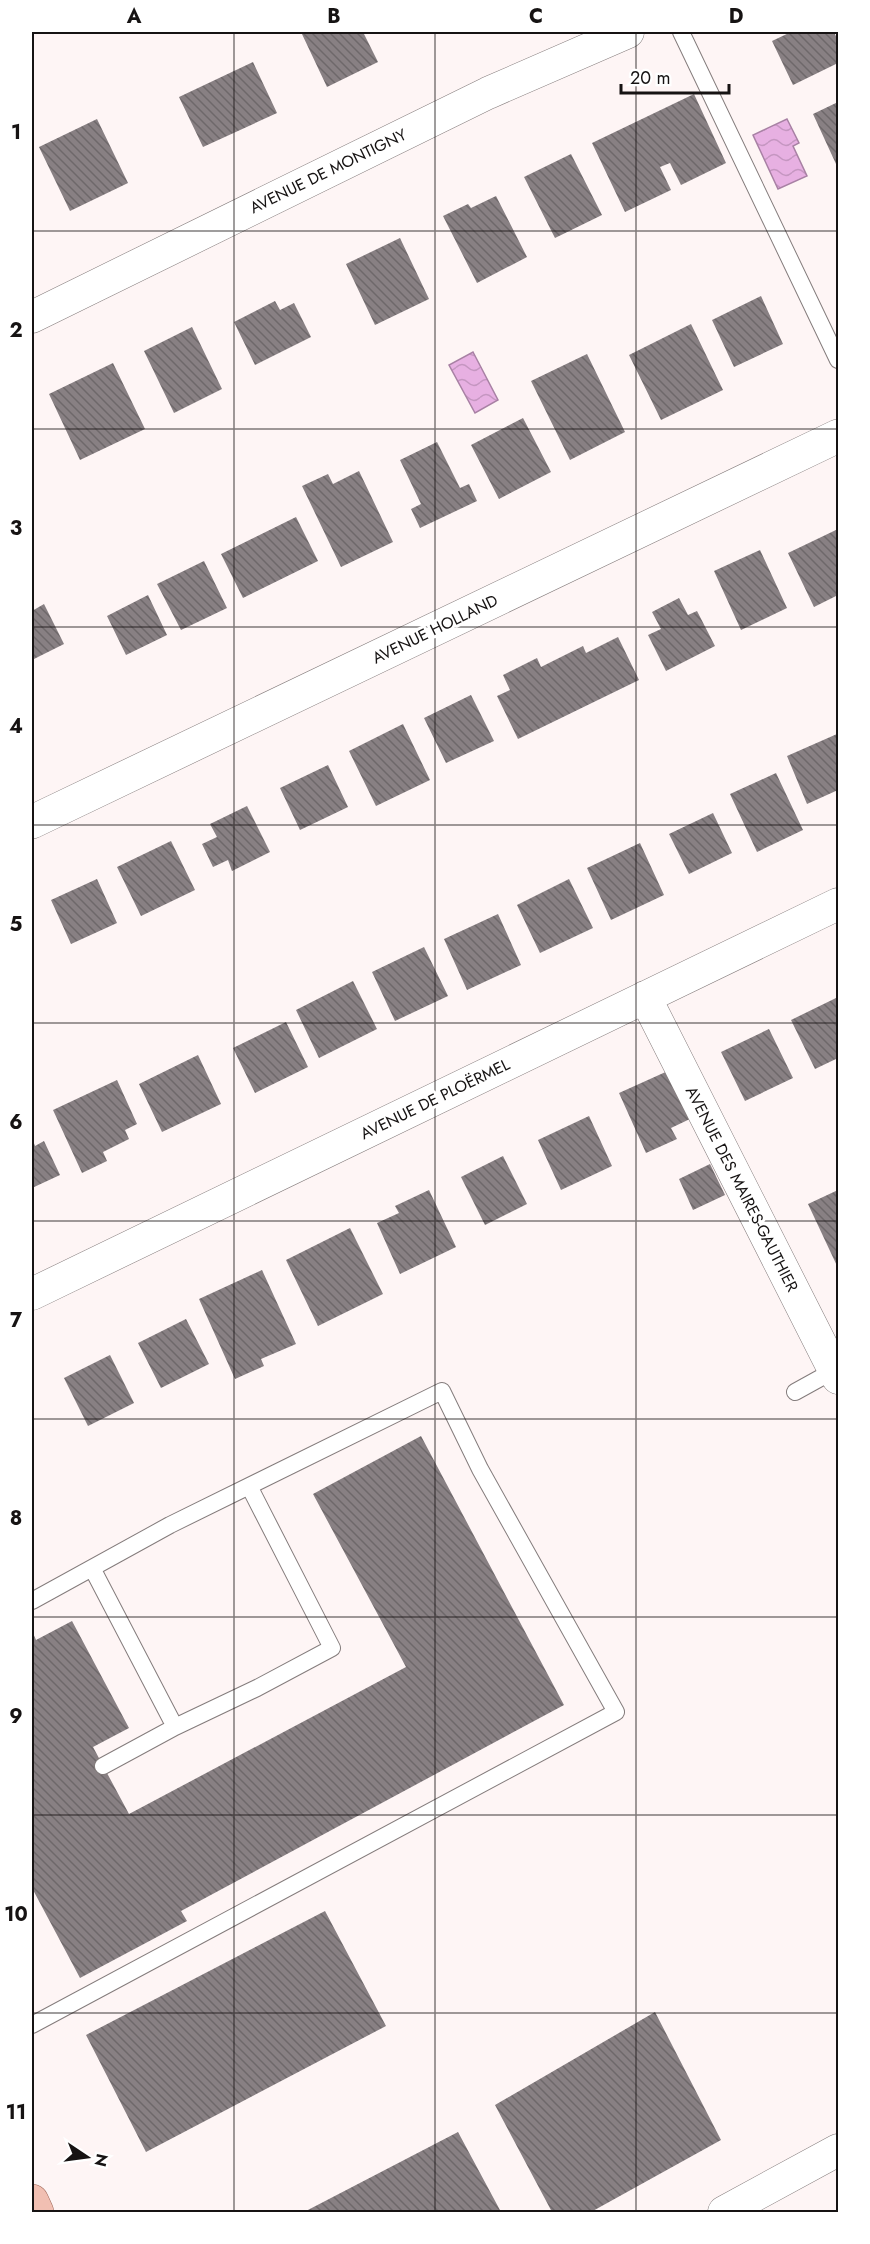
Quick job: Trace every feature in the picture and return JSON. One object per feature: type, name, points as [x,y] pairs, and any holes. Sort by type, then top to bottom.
[{"type":"main road","name":"AVENUE HOLLAND","points":[[32,822],[838,436]]},
{"type":"main road","points":[[32,2201],[37,2212]]},
{"type":"street","name":"AVENUE DE MONTIGNY","points":[[32,316],[488,93],[628,32]]},
{"type":"street","name":"AVENUE DE PLOËRMEL","points":[[32,1294],[838,904]]},
{"type":"street","name":"AVENUE DES MAIRES-GAUTHIER","points":[[645,997],[836,1375]]},
{"type":"street","points":[[724,2212],[838,2150]]},
{"type":"lane","points":[[681,32],[838,360]]},
{"type":"lane","points":[[795,1392],[836,1375]]},
{"type":"lane","points":[[32,1600],[170,1525],[442,1391],[480,1469],[616,1712],[32,2025]]},
{"type":"lane","points":[[103,1766],[332,1648],[249,1486]]},
{"type":"lane","points":[[92,1568],[175,1727]]},
{"type":"water","points":[[787,119],[799,143],[793,146],[807,176],[778,189],[753,135]]},
{"type":"water","points":[[473,352],[498,400],[475,413],[449,365]]},
{"type":"building","points":[[301,32],[363,32],[378,62],[327,87]]},
{"type":"building","points":[[791,32],[834,32],[838,41],[838,63],[793,85],[772,41]]},
{"type":"building","points":[[253,62],[277,113],[203,147],[179,97]]},
{"type":"building","points":[[694,94],[726,163],[681,185],[670,163],[660,167],[671,190],[625,212],[592,143]]},
{"type":"building","points":[[838,102],[838,163],[836,164],[813,114]]},
{"type":"building","points":[[97,119],[128,183],[70,211],[39,147]]},
{"type":"building","points":[[571,154],[602,215],[555,238],[524,177]]},
{"type":"building","points":[[496,196],[527,257],[477,283],[443,216],[468,204],[471,208]]},
{"type":"building","points":[[400,238],[429,299],[375,325],[346,264]]},
{"type":"building","points":[[761,296],[783,344],[734,367],[712,320]]},
{"type":"building","points":[[275,301],[280,310],[294,303],[311,337],[255,365],[234,322]]},
{"type":"building","points":[[691,324],[723,390],[661,420],[629,355]]},
{"type":"building","points":[[192,327],[222,389],[174,413],[144,351]]},
{"type":"building","points":[[587,354],[625,432],[570,460],[531,381]]},
{"type":"building","points":[[113,363],[145,429],[80,460],[49,394]]},
{"type":"building","points":[[523,418],[551,472],[499,499],[471,445]]},
{"type":"building","points":[[437,442],[460,488],[469,484],[477,501],[420,528],[411,509],[421,504],[400,460]]},
{"type":"building","points":[[359,471],[393,542],[341,567],[302,486],[328,474],[333,484]]},
{"type":"building","points":[[296,517],[318,561],[243,598],[221,554]]},
{"type":"building","points":[[838,529],[838,595],[814,607],[788,553]]},
{"type":"building","points":[[760,550],[787,608],[741,630],[714,571]]},
{"type":"building","points":[[204,561],[227,608],[181,630],[157,584]]},
{"type":"building","points":[[148,595],[167,635],[126,655],[107,616]]},
{"type":"building","points":[[679,598],[688,615],[697,611],[715,646],[666,671],[648,635],[661,629],[652,612]]},
{"type":"building","points":[[44,604],[64,644],[32,660],[32,611]]},
{"type":"building","points":[[618,637],[639,680],[518,739],[497,696],[510,690],[503,675],[537,658],[541,667],[583,646],[586,653]]},
{"type":"building","points":[[471,695],[494,741],[446,763],[424,718]]},
{"type":"building","points":[[403,724],[430,780],[376,806],[349,751]]},
{"type":"building","points":[[837,734],[838,790],[807,804],[787,756]]},
{"type":"building","points":[[328,765],[348,807],[300,830],[280,788]]},
{"type":"building","points":[[776,773],[803,830],[757,852],[730,794]]},
{"type":"building","points":[[247,806],[270,852],[232,871],[228,860],[213,867],[202,844],[217,837],[210,824]]},
{"type":"building","points":[[713,813],[732,853],[689,874],[669,834]]},
{"type":"building","points":[[171,841],[195,890],[141,916],[117,867]]},
{"type":"building","points":[[640,843],[664,895],[611,920],[587,868]]},
{"type":"building","points":[[97,879],[117,923],[71,944],[51,900]]},
{"type":"building","points":[[569,879],[593,928],[540,953],[517,905]]},
{"type":"building","points":[[498,914],[521,965],[467,990],[444,939]]},
{"type":"building","points":[[424,947],[448,996],[395,1021],[372,972]]},
{"type":"building","points":[[353,981],[377,1029],[319,1058],[296,1010]]},
{"type":"building","points":[[836,998],[838,1058],[815,1069],[791,1020]]},
{"type":"building","points":[[286,1022],[308,1067],[255,1093],[233,1048]]},
{"type":"building","points":[[769,1029],[793,1078],[745,1101],[721,1052]]},
{"type":"building","points":[[198,1055],[221,1104],[162,1132],[139,1084]]},
{"type":"building","points":[[670,1070],[692,1118],[671,1128],[677,1139],[646,1153],[619,1093]]},
{"type":"building","points":[[117,1080],[137,1124],[125,1130],[129,1139],[103,1152],[107,1161],[82,1173],[53,1110]]},
{"type":"building","points":[[589,1116],[612,1166],[561,1190],[538,1140]]},
{"type":"building","points":[[32,1138],[35,1146],[44,1141],[60,1175],[32,1188]]},
{"type":"building","points":[[503,1156],[527,1204],[485,1225],[461,1177]]},
{"type":"building","points":[[710,1164],[725,1195],[693,1210],[679,1179]]},
{"type":"building","points":[[429,1190],[456,1247],[400,1274],[377,1223],[399,1213],[395,1206]]},
{"type":"building","points":[[838,1190],[838,1268],[808,1204]]},
{"type":"building","points":[[350,1228],[383,1294],[318,1326],[286,1260]]},
{"type":"building","points":[[262,1270],[296,1344],[261,1359],[264,1366],[235,1379],[199,1299]]},
{"type":"building","points":[[186,1319],[209,1364],[161,1388],[138,1343]]},
{"type":"building","points":[[110,1355],[134,1403],[88,1426],[64,1378]]},
{"type":"building","points":[[421,1436],[564,1705],[181,1911],[187,1921],[80,1978],[32,1888],[32,1631],[36,1640],[72,1621],[129,1728],[93,1747],[129,1814],[406,1667],[313,1494]]},
{"type":"building","points":[[325,1911],[386,2026],[146,2152],[86,2035]]},
{"type":"building","points":[[655,2012],[721,2140],[591,2212],[552,2212],[495,2105]]},
{"type":"building","points":[[458,2132],[501,2212],[304,2212]]}]
